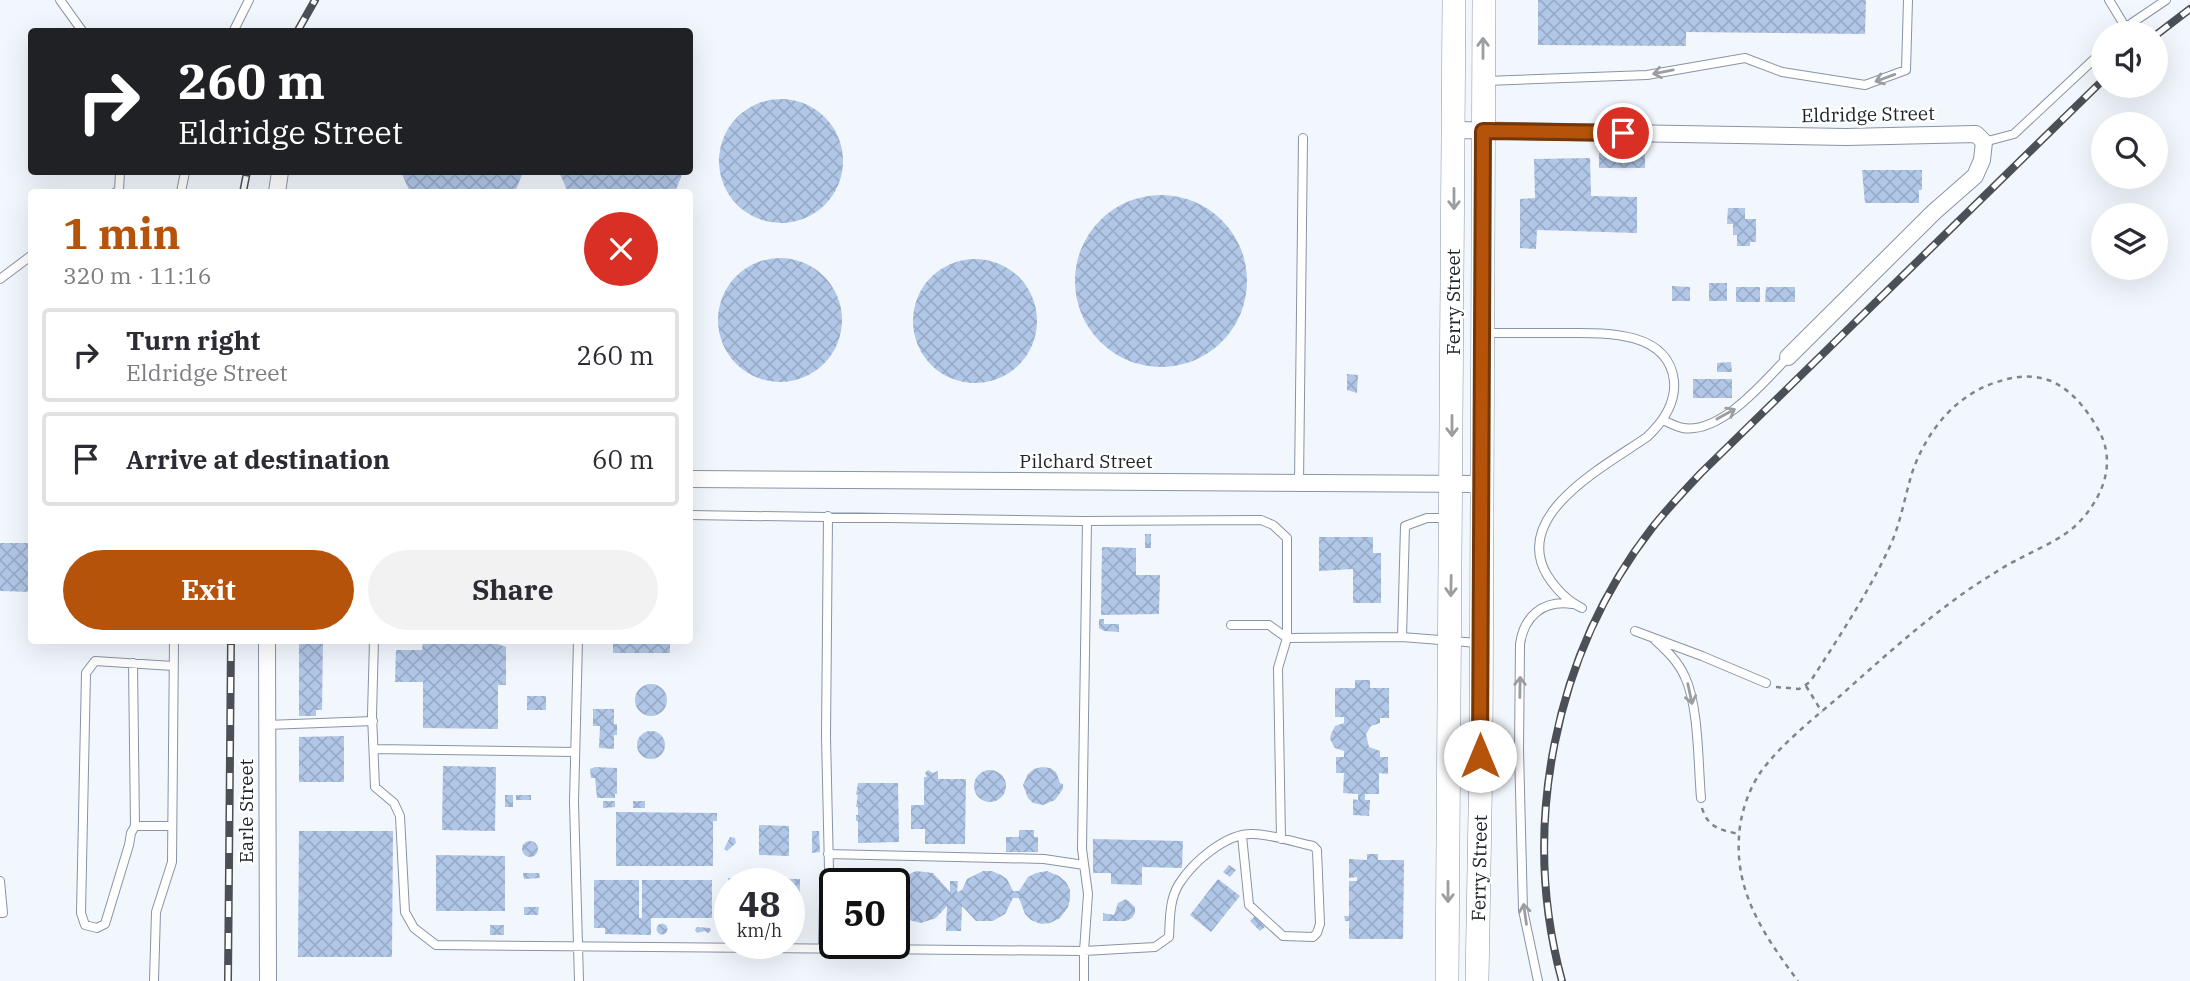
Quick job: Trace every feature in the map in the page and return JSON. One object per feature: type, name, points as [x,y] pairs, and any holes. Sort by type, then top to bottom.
[{"type":"main road","name":"Ferry Street","points":[[1447,981],[1454,0]]},
{"type":"main road","name":"Ferry Street","points":[[1477,981],[1484,0]]},
{"type":"street","name":"Eldridge Street","points":[[1454,131],[1846,137],[1976,134],[1984,142]]},
{"type":"street","points":[[1788,357],[1934,212],[1975,176],[1983,160],[1984,142]]},
{"type":"street","name":"Pilchard Street","points":[[693,480],[1482,484]]},
{"type":"street","name":"Earle Street","points":[[267,644],[268,981]]},
{"type":"lane","points":[[60,0],[80,28]]},
{"type":"lane","points":[[235,28],[249,0]]},
{"type":"lane","points":[[1483,81],[1647,75],[1745,58],[1782,72],[1865,85],[1906,70],[1908,0]]},
{"type":"lane","points":[[2109,0],[2119,21]]},
{"type":"lane","points":[[2138,21],[2166,0]]},
{"type":"lane","points":[[1984,142],[2014,135],[2091,62]]},
{"type":"lane","points":[[1299,483],[1303,138]]},
{"type":"lane","points":[[0,279],[28,259]]},
{"type":"lane","points":[[1482,333],[1623,335],[1649,344],[1667,362],[1673,378],[1673,395],[1663,420],[1647,437],[1561,500],[1546,519],[1538,546],[1539,557],[1549,578],[1559,592],[1578,607],[1556,604],[1538,611],[1526,623],[1520,644],[1519,750],[1523,909],[1538,981]]},
{"type":"lane","points":[[1663,420],[1683,428],[1702,428],[1743,405],[1788,357]]},
{"type":"lane","points":[[693,515],[1087,521],[1237,519],[1261,520],[1273,525],[1287,538],[1287,638],[1278,668],[1281,839]]},
{"type":"lane","points":[[828,516],[829,868]]},
{"type":"lane","points":[[1402,637],[1405,526],[1427,518],[1451,518]]},
{"type":"lane","points":[[1084,981],[1088,894],[1082,849],[1087,521]]},
{"type":"lane","points":[[1231,625],[1269,625],[1287,638],[1402,637],[1481,643]]},
{"type":"lane","points":[[1635,631],[1766,683]]},
{"type":"lane","points":[[1654,639],[1680,667],[1689,688],[1701,798]]},
{"type":"lane","points":[[155,981],[156,912],[172,862],[174,644]]},
{"type":"lane","points":[[374,644],[375,787],[394,803],[400,816],[405,912],[414,928],[436,945],[819,949]]},
{"type":"lane","points":[[578,644],[575,802],[579,981]]},
{"type":"lane","points":[[133,663],[135,826],[105,924],[97,928],[85,925],[81,913],[86,673],[95,661],[133,663],[173,666]]},
{"type":"lane","points":[[267,725],[373,720]]},
{"type":"lane","points":[[374,749],[576,751]]},
{"type":"lane","points":[[135,826],[172,827]]},
{"type":"lane","points":[[910,950],[1084,951],[1156,947],[1169,937],[1170,910],[1178,885],[1201,859],[1228,838],[1252,834],[1314,846],[1317,850],[1320,924],[1313,937],[1283,936],[1249,905],[1242,836]]},
{"type":"lane","points":[[828,854],[1044,859],[1084,865]]},
{"type":"lane","points":[[0,881],[3,913],[0,913]]},
{"type":"path","points":[[1766,683],[1790,689],[1805,686],[1810,682],[1879,569],[1892,541],[1913,470],[1925,445],[1948,411],[1972,393],[2011,377],[2041,378],[2055,383],[2071,394],[2085,409],[2100,432],[2108,467],[2105,480],[2086,514],[2062,536],[2012,562],[1968,590],[1885,656],[1799,732],[1761,772],[1752,788],[1743,811],[1739,834],[1739,858],[1747,898],[1777,952],[1798,981]]},
{"type":"path","points":[[1805,686],[1822,712]]},
{"type":"path","points":[[1701,798],[1705,818],[1712,826],[1718,830],[1739,834]]},
{"type":"building","points":[[1538,0],[1866,0],[1865,34],[1686,32],[1686,46],[1538,45]]},
{"type":"building","points":[[781,99],[805,104],[825,117],[838,137],[843,161],[838,185],[825,205],[805,218],[781,223],[757,218],[737,205],[724,185],[719,161],[724,137],[737,117],[757,104]]},
{"type":"building","points":[[1599,153],[1645,153],[1645,168],[1599,168]]},
{"type":"building","points":[[1590,158],[1591,196],[1637,197],[1637,233],[1537,230],[1536,249],[1520,248],[1520,199],[1535,198],[1534,159]]},
{"type":"building","points":[[1862,170],[1922,170],[1919,203],[1865,203]]},
{"type":"building","points":[[402,175],[522,175],[516,189],[409,189]]},
{"type":"building","points":[[560,175],[682,175],[676,189],[567,189]]},
{"type":"building","points":[[1161,195],[1194,202],[1222,220],[1240,248],[1247,281],[1240,314],[1222,342],[1194,360],[1161,367],[1128,360],[1100,342],[1082,314],[1075,281],[1082,248],[1100,220],[1128,202]]},
{"type":"building","points":[[1728,208],[1745,208],[1745,219],[1756,219],[1756,242],[1750,242],[1750,246],[1737,246],[1733,224],[1727,224]]},
{"type":"building","points":[[780,258],[804,263],[824,276],[837,296],[842,320],[837,344],[824,364],[804,377],[780,382],[756,377],[736,364],[723,344],[718,320],[723,296],[736,276],[756,263]]},
{"type":"building","points":[[975,259],[999,264],[1019,277],[1032,297],[1037,321],[1032,345],[1019,365],[999,378],[975,383],[951,378],[931,365],[918,345],[913,321],[918,297],[931,277],[951,264]]},
{"type":"building","points":[[1709,283],[1727,283],[1727,301],[1709,301]]},
{"type":"building","points":[[1672,286],[1690,287],[1690,301],[1672,301]]},
{"type":"building","points":[[1736,287],[1760,287],[1760,302],[1736,302]]},
{"type":"building","points":[[1766,287],[1795,287],[1795,302],[1765,302]]},
{"type":"building","points":[[1731,362],[1732,372],[1717,372],[1717,363]]},
{"type":"building","points":[[1347,374],[1358,375],[1357,393],[1347,390]]},
{"type":"building","points":[[1693,379],[1732,379],[1732,398],[1693,398]]},
{"type":"building","points":[[1145,534],[1151,534],[1151,548],[1145,548]]},
{"type":"building","points":[[1319,537],[1373,537],[1373,553],[1381,553],[1381,603],[1353,603],[1353,569],[1319,571]]},
{"type":"building","points":[[0,543],[28,543],[28,592],[0,591]]},
{"type":"building","points":[[1102,547],[1136,548],[1136,575],[1160,575],[1159,614],[1101,615]]},
{"type":"building","points":[[1099,619],[1104,619],[1104,624],[1119,624],[1119,632],[1099,628]]},
{"type":"building","points":[[299,644],[323,644],[322,710],[316,710],[316,716],[299,716]]},
{"type":"building","points":[[423,644],[498,644],[506,647],[506,685],[498,685],[498,729],[423,728],[423,682],[395,682],[396,650],[422,650]]},
{"type":"building","points":[[613,644],[670,644],[670,653],[613,653]]},
{"type":"building","points":[[1355,680],[1370,680],[1370,688],[1389,688],[1389,718],[1380,718],[1380,723],[1371,726],[1366,734],[1369,747],[1380,751],[1380,757],[1388,757],[1388,774],[1379,773],[1379,794],[1365,794],[1365,800],[1370,800],[1369,816],[1353,815],[1353,799],[1358,800],[1358,794],[1343,793],[1344,773],[1336,773],[1336,757],[1344,757],[1344,751],[1335,748],[1330,739],[1335,726],[1344,723],[1344,717],[1335,717],[1335,688],[1355,688]]},
{"type":"building","points":[[651,684],[663,688],[667,700],[663,712],[651,716],[639,712],[635,700],[639,688]]},
{"type":"building","points":[[527,696],[546,696],[546,710],[527,710]]},
{"type":"building","points":[[593,709],[614,709],[617,735],[614,735],[614,749],[599,748],[600,726],[593,726]]},
{"type":"building","points":[[651,731],[661,735],[665,745],[661,755],[651,759],[641,755],[637,745],[641,735]]},
{"type":"building","points":[[344,736],[344,782],[299,782],[299,737]]},
{"type":"building","points":[[443,766],[496,767],[495,831],[442,830]]},
{"type":"building","points":[[1042,767],[1056,772],[1063,784],[1063,789],[1055,800],[1043,805],[1033,803],[1028,798],[1023,785],[1028,774]]},
{"type":"building","points":[[617,768],[615,798],[597,798],[595,778],[591,778],[590,769]]},
{"type":"building","points":[[928,770],[933,773],[938,771],[938,779],[966,779],[965,844],[925,844],[925,829],[911,829],[911,805],[924,805],[924,777],[927,777],[925,773]]},
{"type":"building","points":[[990,770],[1001,775],[1006,786],[1001,797],[990,802],[979,797],[974,786],[979,775]]},
{"type":"building","points":[[858,783],[898,783],[899,842],[858,843]]},
{"type":"building","points":[[505,795],[513,795],[513,807],[505,807]]},
{"type":"building","points":[[516,795],[531,795],[531,800],[516,800]]},
{"type":"building","points":[[603,801],[615,801],[615,807],[603,808]]},
{"type":"building","points":[[633,801],[645,801],[645,808],[633,808]]},
{"type":"building","points":[[616,812],[717,813],[717,821],[713,821],[713,866],[616,866]]},
{"type":"building","points":[[759,825],[789,826],[789,856],[759,855]]},
{"type":"building","points":[[1019,830],[1034,830],[1034,837],[1038,837],[1038,852],[1006,852],[1006,837],[1019,837]]},
{"type":"building","points":[[299,831],[393,831],[392,957],[298,957]]},
{"type":"building","points":[[812,831],[819,831],[820,852],[812,853]]},
{"type":"building","points":[[730,837],[735,838],[736,843],[727,851],[724,849]]},
{"type":"building","points":[[1093,839],[1183,841],[1182,868],[1142,867],[1142,885],[1111,884],[1111,873],[1093,873]]},
{"type":"building","points":[[530,841],[536,843],[536,855],[530,857],[524,855],[522,849],[524,843]]},
{"type":"building","points":[[1367,854],[1378,854],[1378,860],[1404,860],[1403,939],[1349,939],[1349,921],[1345,921],[1344,916],[1349,916],[1349,881],[1357,881],[1357,877],[1349,878],[1349,859],[1367,860]]},
{"type":"building","points":[[436,855],[505,856],[505,911],[436,911]]},
{"type":"building","points":[[1229,865],[1236,870],[1230,877],[1223,872]]},
{"type":"building","points":[[916,871],[933,873],[950,892],[950,881],[958,881],[957,892],[962,890],[967,879],[983,871],[992,871],[1007,879],[1013,891],[1019,891],[1028,877],[1047,871],[1066,882],[1070,899],[1060,918],[1041,924],[1025,914],[1019,898],[1013,898],[1005,914],[993,921],[976,921],[962,906],[961,931],[946,931],[947,906],[936,918],[921,923],[910,920],[910,874]]},
{"type":"building","points":[[523,873],[539,873],[540,878],[524,879]]},
{"type":"building","points":[[1218,879],[1240,896],[1211,932],[1190,915]]},
{"type":"building","points":[[594,880],[639,880],[639,918],[642,918],[642,880],[712,880],[712,918],[651,918],[651,935],[605,934],[605,928],[594,928]]},
{"type":"building","points":[[1126,899],[1135,907],[1132,918],[1126,921],[1103,921],[1103,913],[1114,915],[1118,903]]},
{"type":"building","points":[[524,907],[539,907],[538,915],[524,915]]},
{"type":"building","points":[[1255,916],[1265,927],[1260,931],[1250,921]]},
{"type":"building","points":[[662,924],[666,925],[666,933],[662,934],[658,933],[657,929],[658,925]]},
{"type":"building","points":[[490,925],[504,925],[504,935],[490,935]]},
{"type":"building","points":[[697,927],[710,928],[711,931],[697,933]]},
{"type":"railway","points":[[299,28],[315,0]]},
{"type":"railway","points":[[2168,26],[2190,9]]},
{"type":"railway","points":[[1562,981],[1550,922],[1545,863],[1546,803],[1554,744],[1569,686],[1591,630],[1618,577],[1652,528],[1701,473],[2091,92]]},
{"type":"railway","points":[[244,189],[246,175]]},
{"type":"railway","points":[[228,981],[231,644]]},
{"type":"route","points":[[1480,756],[1483,131],[1623,133]]}]
